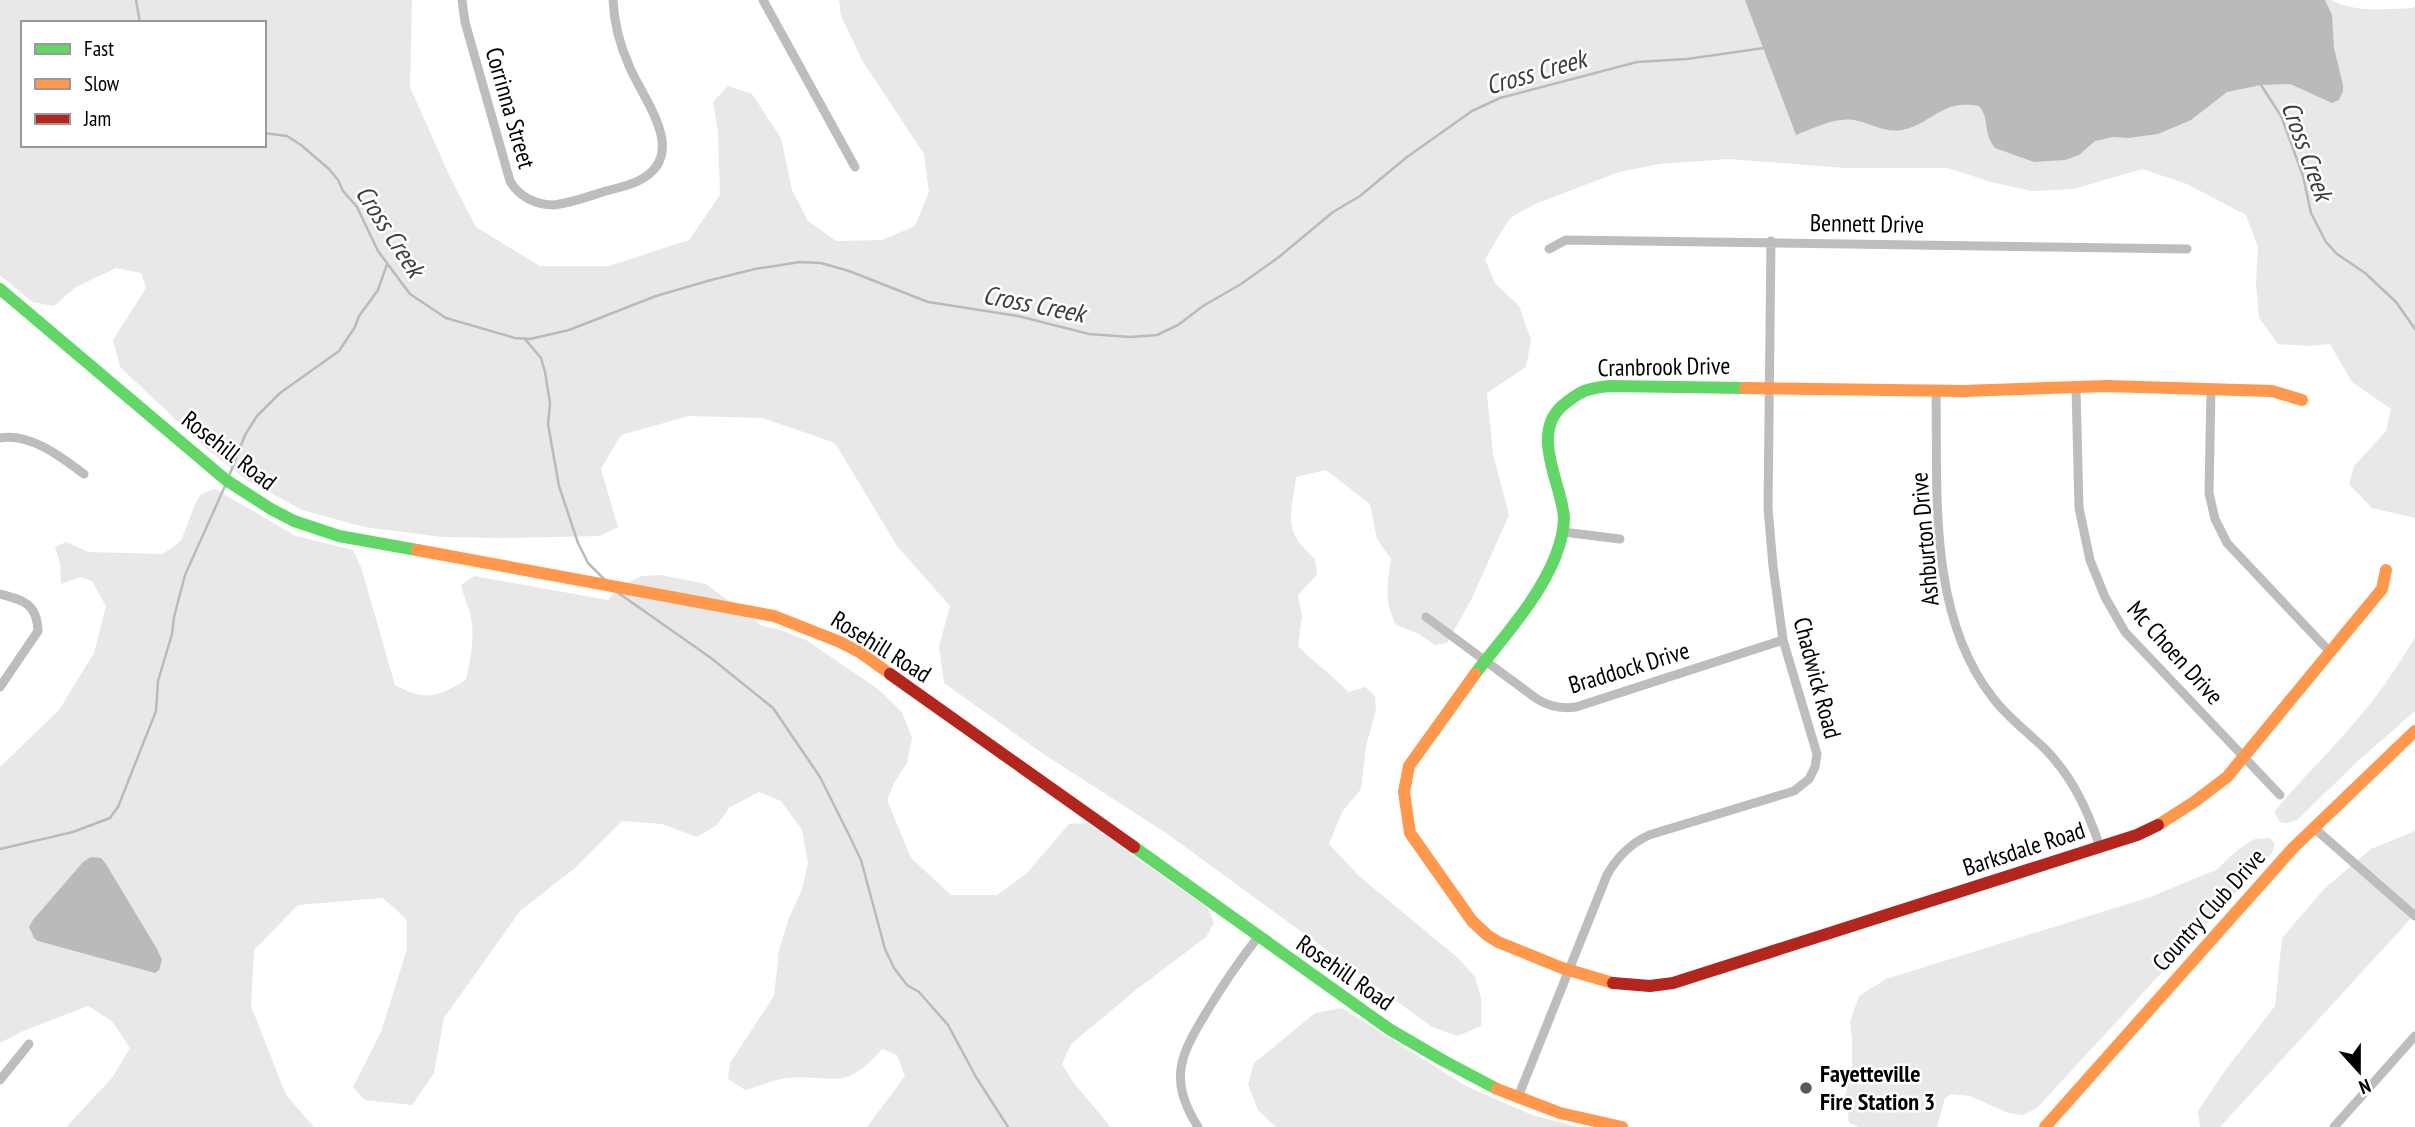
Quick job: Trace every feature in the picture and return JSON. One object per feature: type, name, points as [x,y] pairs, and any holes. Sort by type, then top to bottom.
[{"type":"street","name":"Corrinna Street","points":[[461,0],[510,181],[528,199],[554,205],[640,181],[654,167],[660,155],[663,142],[661,129],[628,64],[613,0]]},
{"type":"street","points":[[763,0],[855,167]]},
{"type":"street","name":"Bennett Drive","points":[[1549,249],[1566,240],[2187,249]]},
{"type":"street","name":"Chadwick Road","points":[[1518,1097],[1607,875],[1622,853],[1650,835],[1794,791],[1810,779],[1815,767],[1817,754],[1783,640],[1768,508],[1771,242]]},
{"type":"street","name":"Rosehill Road","points":[[0,289],[226,480],[247,495],[295,520],[319,530],[365,542],[774,616],[804,625],[838,640],[872,661],[1412,1044],[1464,1073],[1518,1097],[1581,1118],[1622,1127]]},
{"type":"street","name":"Cranbrook Drive","points":[[1569,970],[1498,942],[1472,921],[1410,834],[1404,792],[1409,766],[1543,583],[1555,560],[1563,532],[1563,506],[1547,435],[1558,410],[1577,393],[1590,388],[1610,386],[1936,390],[2107,386],[2272,391],[2302,400]]},
{"type":"street","name":"Mc Choen Drive","points":[[2076,388],[2079,508],[2090,560],[2105,597],[2124,632],[2280,795]]},
{"type":"street","points":[[2211,389],[2209,493],[2220,532],[2235,553],[2329,651]]},
{"type":"street","name":"Ashburton Drive","points":[[1936,390],[1940,538],[1948,597],[1956,629],[1972,666],[1994,699],[2049,754],[2071,781],[2090,817],[2101,847]]},
{"type":"street","points":[[0,438],[36,443],[58,454],[84,474]]},
{"type":"street","points":[[1563,532],[1620,539]]},
{"type":"street","name":"Barksdale Road","points":[[1569,970],[1594,980],[1627,988],[1673,983],[2137,835],[2185,810],[2227,777],[2382,589],[2386,570]]},
{"type":"street","points":[[0,594],[19,598],[30,606],[35,614],[38,631],[0,687]]},
{"type":"street","name":"Braddock Drive","points":[[1426,617],[1543,703],[1569,708],[1783,640]]},
{"type":"street","name":"Country Club Drive","points":[[2045,1127],[2293,848],[2415,731]]},
{"type":"street","points":[[2314,828],[2415,916]]},
{"type":"street","points":[[1198,1127],[1182,1095],[1181,1063],[1186,1046],[1234,969],[1258,937]]},
{"type":"street","points":[[2334,1127],[2415,1036]]},
{"type":"street","points":[[0,1080],[29,1044]]},
{"type":"shaded area","points":[[0,0],[412,0],[410,87],[450,177],[476,227],[540,266],[609,266],[689,240],[720,195],[718,131],[713,102],[728,86],[752,94],[781,138],[792,190],[808,221],[836,241],[882,240],[915,226],[929,192],[924,154],[862,60],[841,16],[839,0],[2331,0],[2350,7],[2371,9],[2415,6],[2415,518],[2372,508],[2349,484],[2354,466],[2386,431],[2391,409],[2352,382],[2330,344],[2278,344],[2259,318],[2256,284],[2258,247],[2246,215],[2187,184],[2142,169],[2074,189],[2032,191],[1991,182],[1948,168],[1845,168],[1728,159],[1660,164],[1619,172],[1535,204],[1510,218],[1485,259],[1495,283],[1519,306],[1531,340],[1526,367],[1487,393],[1493,454],[1509,515],[1472,598],[1447,643],[1435,645],[1419,634],[1396,625],[1388,593],[1391,559],[1377,539],[1370,504],[1326,470],[1296,477],[1291,513],[1293,531],[1297,540],[1315,559],[1317,575],[1298,595],[1302,616],[1298,646],[1348,692],[1365,687],[1375,696],[1376,710],[1366,746],[1361,789],[1342,812],[1329,844],[1360,877],[1457,957],[1475,977],[1481,998],[1481,1026],[1458,1036],[1432,1027],[1166,833],[1042,753],[944,683],[939,646],[950,606],[897,546],[835,443],[763,418],[689,416],[621,435],[601,469],[618,527],[600,536],[442,537],[364,527],[302,510],[247,480],[207,449],[120,367],[113,340],[146,288],[141,273],[116,268],[76,287],[54,306],[32,302],[0,275]]},
{"type":"shaded area","points":[[1745,0],[2325,0],[2332,15],[2334,48],[2343,91],[2339,100],[2332,103],[2290,84],[2261,85],[2227,92],[2191,120],[2158,134],[2095,141],[2079,155],[2065,160],[2034,162],[1995,148],[1979,106],[1955,106],[1902,130],[1889,130],[1847,119],[1796,135]]},
{"type":"shaded area","points":[[215,489],[296,536],[353,550],[361,567],[395,685],[415,694],[439,694],[466,680],[472,649],[472,625],[461,585],[474,576],[608,600],[618,587],[642,576],[661,575],[706,584],[762,626],[806,640],[878,689],[902,712],[912,738],[907,763],[887,800],[911,858],[951,895],[997,895],[1026,874],[1069,824],[1087,823],[1208,908],[1214,923],[1206,937],[1071,1044],[1062,1064],[1073,1082],[1111,1127],[867,1127],[905,1076],[897,1055],[882,1049],[858,1071],[839,1078],[788,1078],[745,1090],[728,1079],[730,1063],[774,996],[779,950],[802,889],[808,863],[802,830],[781,801],[759,792],[730,807],[717,825],[697,837],[662,824],[622,821],[575,868],[520,911],[444,1018],[434,1073],[412,1105],[365,1100],[353,1087],[381,1032],[407,949],[407,920],[383,898],[298,905],[254,950],[251,1006],[286,1095],[314,1127],[66,1127],[112,1078],[130,1048],[112,1021],[88,1006],[23,1031],[0,1043],[0,767],[59,710],[94,653],[106,606],[92,581],[80,577],[61,584],[60,563],[55,547],[66,542],[89,552],[163,554],[181,541],[201,494]]},
{"type":"shaded area","points":[[2415,638],[2415,711],[2297,820],[2280,822],[2274,812],[2363,712]]},
{"type":"shaded area","points":[[2415,831],[2415,914],[2220,1127],[2200,1127],[2198,1111],[2275,1006],[2282,938],[2325,888],[2371,849]]},
{"type":"shaded area","points":[[2270,838],[2275,844],[2272,853],[2037,1108],[2023,1115],[2008,1113],[1970,1096],[1951,1094],[1945,1098],[1937,1127],[1859,1127],[1849,1123],[1845,1096],[1852,1069],[1850,1022],[1859,996],[1886,979],[2150,897],[2216,870],[2240,848],[2255,839]]},
{"type":"shaded area","points":[[91,857],[101,858],[106,864],[157,949],[162,960],[155,973],[34,938],[29,927],[33,920],[83,862]]},
{"type":"shaded area","points":[[1342,1008],[1466,1086],[1532,1115],[1579,1127],[1276,1127],[1258,1110],[1248,1084],[1254,1063],[1315,1013]]},
{"type":"waterway","name":"Cross Creek","points":[[136,0],[140,21]]},
{"type":"waterway","name":"Cross Creek","points":[[266,133],[287,136],[329,169],[357,207],[378,251],[410,294],[446,318],[515,338],[530,339],[569,330],[656,296],[755,269],[800,262],[821,263],[849,271],[928,302],[1018,316],[1089,334],[1130,337],[1157,335],[1178,325],[1279,257],[1333,212],[1360,196],[1407,157],[1472,111],[1500,98],[1637,62],[1687,59],[1764,48]]},
{"type":"waterway","name":"Cross Creek","points":[[2264,83],[2261,85],[2281,116],[2303,176],[2311,213],[2326,242],[2396,302],[2415,329]]},
{"type":"waterway","points":[[229,476],[245,435],[257,416],[280,393],[339,351],[378,290],[387,264]]},
{"type":"waterway","points":[[524,338],[541,358],[545,372],[550,403],[548,424],[559,486],[578,543],[588,563],[605,580]]},
{"type":"waterway","points":[[0,849],[73,832],[110,818],[118,807],[156,711],[158,681],[185,575],[225,486]]},
{"type":"waterway","points":[[617,592],[711,658],[773,708],[820,777],[861,860],[885,949],[894,968],[907,985],[919,992],[948,1025],[976,1077],[1008,1127]]},
{"type":"traffic: fast","points":[[0,289],[226,480],[271,509],[294,521],[339,536],[417,550]]},
{"type":"traffic: fast","points":[[1475,674],[1530,602],[1549,571],[1557,551],[1564,518],[1548,445],[1553,418],[1562,406],[1584,391],[1610,386],[1745,388]]},
{"type":"traffic: fast","points":[[1134,847],[1389,1029],[1497,1089]]},
{"type":"traffic: slow","points":[[1745,388],[1963,391],[2107,386],[2272,391],[2302,400]]},
{"type":"traffic: slow","points":[[417,550],[774,616],[840,642],[890,674]]},
{"type":"traffic: slow","points":[[2158,825],[2227,777],[2382,589],[2386,570]]},
{"type":"traffic: slow","points":[[1475,674],[1409,766],[1404,792],[1410,833],[1472,921],[1487,935],[1562,968],[1613,983]]},
{"type":"traffic: slow","points":[[2045,1127],[2293,848],[2415,731]]},
{"type":"traffic: slow","points":[[1497,1089],[1560,1113],[1622,1127]]},
{"type":"traffic: jam","points":[[890,674],[1134,847]]},
{"type":"traffic: jam","points":[[1613,983],[1650,986],[1673,983],[2137,835],[2158,825]]},
{"type":"place","name":"Fayetteville Fire Station 3","points":[[1806,1088]]}]
